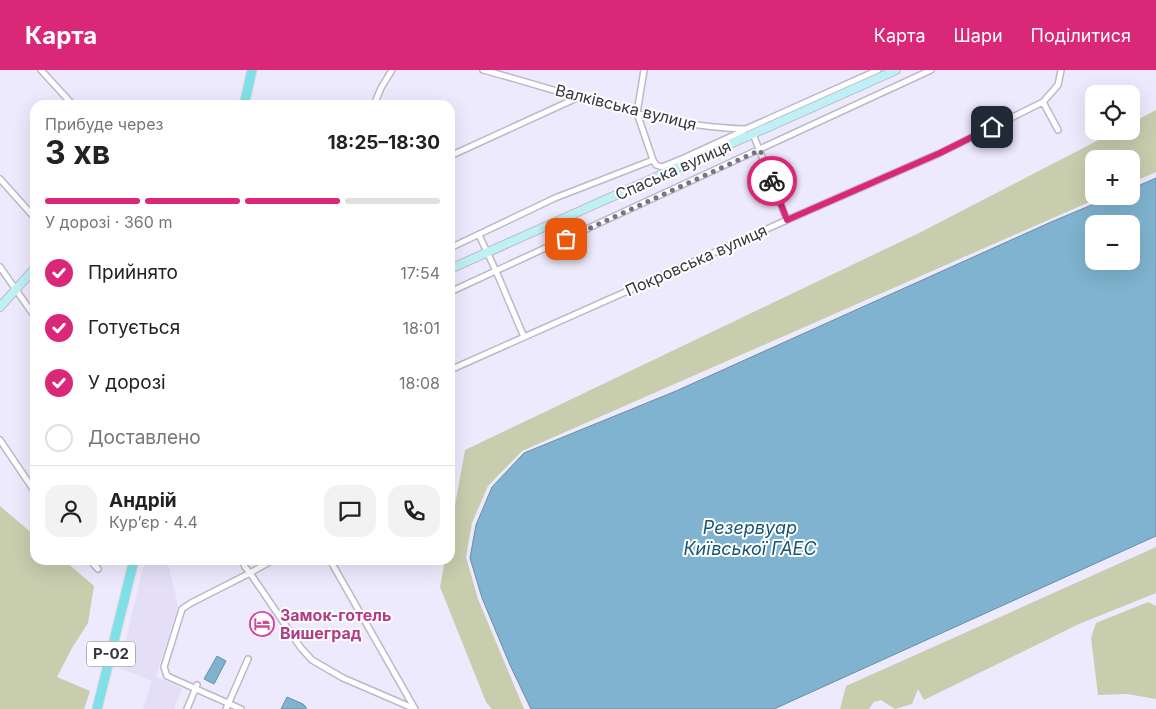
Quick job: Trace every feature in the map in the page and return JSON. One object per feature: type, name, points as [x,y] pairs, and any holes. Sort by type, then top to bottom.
[{"type":"main road","points":[[245,100],[252,70]]},
{"type":"main road","name":"Р-02","points":[[97,709],[133,565]]},
{"type":"street","points":[[41,70],[68,100]]},
{"type":"street","points":[[376,100],[392,70]]},
{"type":"street","name":"Валківська вулиця","points":[[483,70],[637,113],[680,123],[750,132]]},
{"type":"street","points":[[644,70],[637,113],[653,160],[656,166],[662,167],[686,161]]},
{"type":"street","points":[[859,83],[878,70]]},
{"type":"street","name":"Спаська вулиця","points":[[455,267],[859,83],[896,70]]},
{"type":"street","name":"Спаська вулиця","points":[[455,290],[931,70]]},
{"type":"street","name":"Покровська вулиця","points":[[455,368],[940,153],[1043,102],[1058,85],[1062,70]]},
{"type":"street","points":[[455,154],[579,97]]},
{"type":"street","points":[[1043,102],[1058,130]]},
{"type":"street","points":[[750,132],[760,150],[787,220]]},
{"type":"street","points":[[455,246],[555,198],[653,160]]},
{"type":"street","points":[[0,180],[30,213]]},
{"type":"street","points":[[479,235],[524,337]]},
{"type":"street","points":[[0,267],[30,310]]},
{"type":"street","points":[[0,307],[30,274]]},
{"type":"street","points":[[0,440],[30,485]]},
{"type":"street","points":[[94,565],[98,569]]},
{"type":"street","points":[[244,565],[301,648],[312,660],[343,678],[415,709]]},
{"type":"street","points":[[241,709],[228,706],[196,687],[167,676],[164,667],[182,609],[190,603],[264,565]]},
{"type":"street","points":[[333,565],[415,709]]},
{"type":"street","points":[[228,706],[248,659]]},
{"type":"street","points":[[187,709],[196,687]]},
{"type":"shaded area","points":[[144,565],[168,565],[178,605],[156,676],[182,689],[174,709],[143,709],[152,681],[119,668]]},
{"type":"green space","points":[[1156,110],[1156,172],[1140,179],[1140,150],[1085,150],[1085,204],[522,451],[488,486],[472,523],[466,557],[478,599],[524,709],[492,709],[486,702],[440,587],[444,565],[455,565],[455,505],[465,450],[921,232],[1099,140],[1140,140],[1140,118]]},
{"type":"green space","points":[[0,506],[30,532],[30,565],[70,565],[94,586],[88,623],[57,677],[90,691],[84,709],[0,709]]},
{"type":"green space","points":[[1156,547],[1156,593],[1079,624],[924,700],[918,689],[912,704],[895,709],[881,700],[874,702],[869,709],[840,709],[846,686]]},
{"type":"green space","points":[[1148,602],[1156,606],[1156,699],[1127,694],[1098,695],[1091,638],[1096,623]]},
{"type":"water","name":"Резервуар Київської ГАЕС","points":[[1156,178],[1156,536],[774,709],[531,709],[482,598],[470,558],[476,525],[492,487],[524,453],[676,391],[1092,205],[1140,205],[1140,185]]},
{"type":"water","points":[[217,656],[226,661],[214,684],[204,679]]},
{"type":"water","points":[[287,697],[303,704],[306,709],[281,709]]},
{"type":"way so far","points":[[566,239],[760,150],[772,181]]},
{"type":"place","name":"Замок-готель Вишеград","points":[[262,624]]},
{"type":"route","points":[[772,181],[787,220],[940,153],[992,127]]}]
